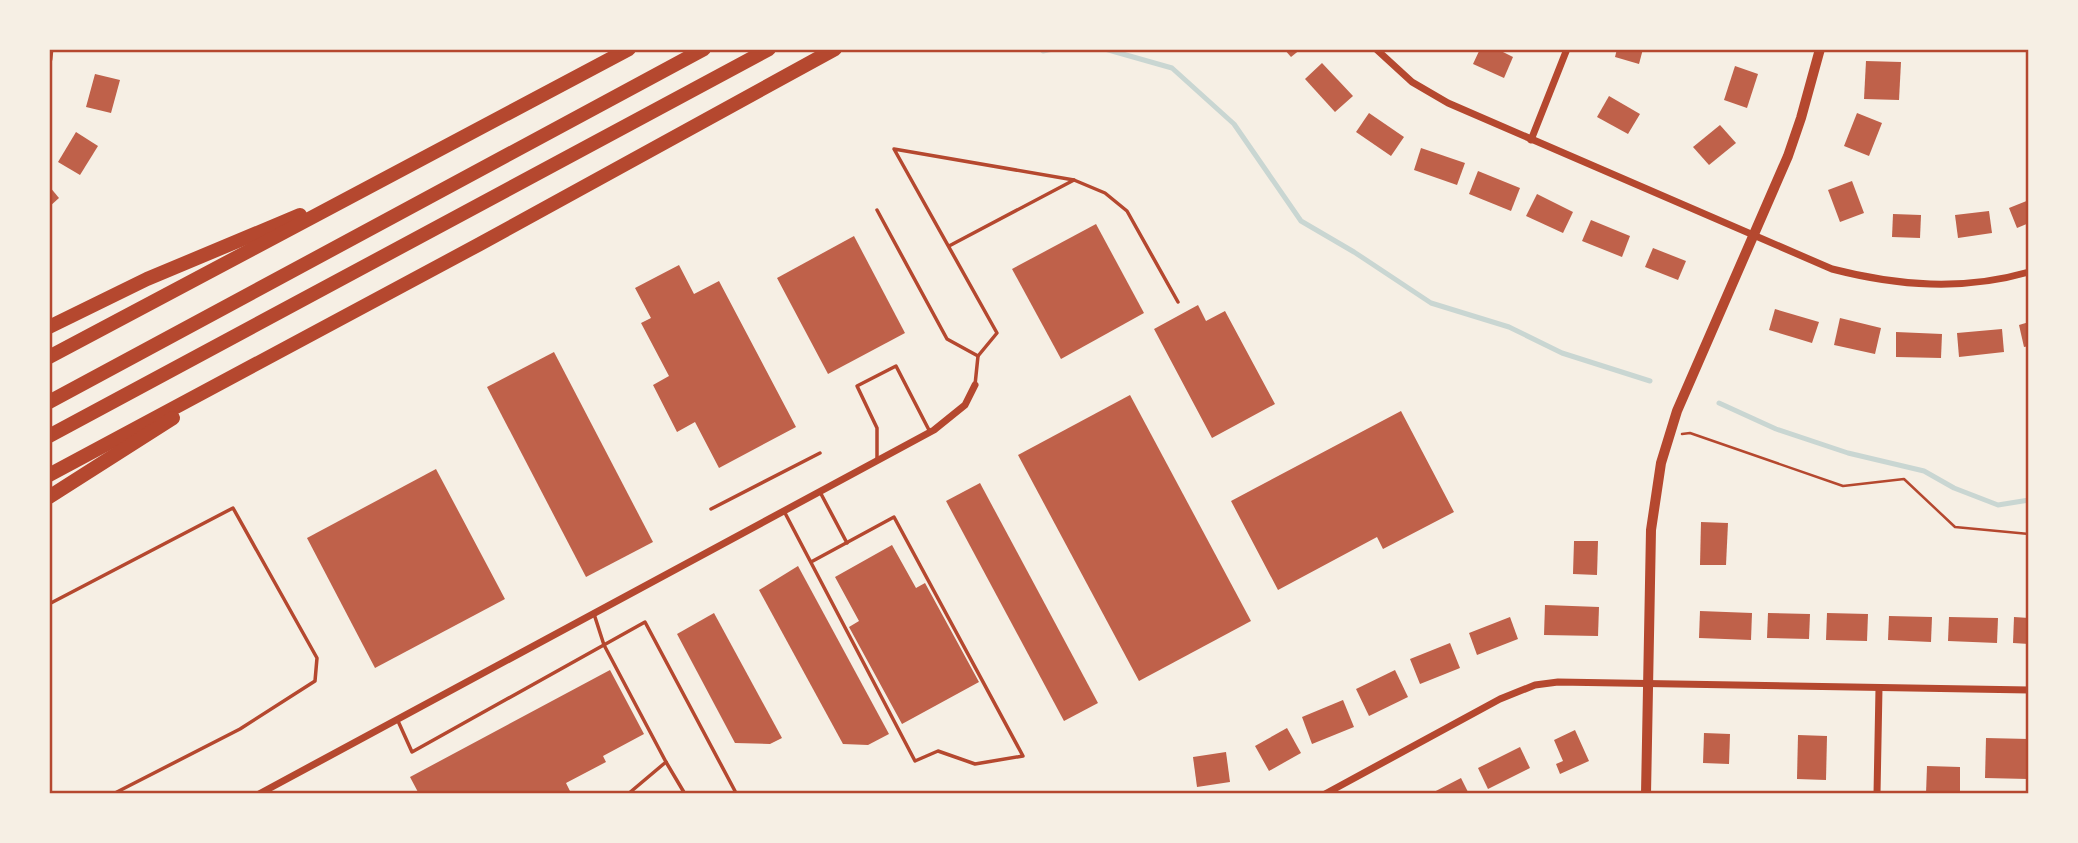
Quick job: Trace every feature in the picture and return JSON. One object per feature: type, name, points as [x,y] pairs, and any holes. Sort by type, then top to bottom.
[{"type":"highway","points":[[49,357],[628,49]]},
{"type":"highway","points":[[49,402],[704,49]]},
{"type":"highway","points":[[49,436],[769,49]]},
{"type":"highway","points":[[49,475],[835,49]]},
{"type":"highway","points":[[49,327],[147,279],[382,181]]},
{"type":"highway","points":[[49,497],[278,352]]},
{"type":"street","points":[[49,59],[50,49]]},
{"type":"street","points":[[1376,49],[1396,70],[1426,91],[1531,140],[1832,269],[1902,284],[1937,285],[1975,283],[2029,272]]},
{"type":"street","points":[[1531,140],[1567,49]]},
{"type":"street","points":[[1646,794],[1651,530],[1658,474],[1668,435],[1797,130],[1819,49]]},
{"type":"street","points":[[259,794],[930,432],[965,405],[975,385]]},
{"type":"street","points":[[1325,794],[1516,691],[1558,682],[2029,690]]},
{"type":"street","points":[[1877,794],[1879,688]]},
{"type":"lane","points":[[975,385],[978,356],[998,333],[894,149],[1074,180],[1105,193],[1127,211],[1178,302]]},
{"type":"lane","points":[[949,246],[1074,180]]},
{"type":"lane","points":[[877,210],[947,339],[978,356]]},
{"type":"lane","points":[[877,460],[877,428],[857,386],[896,366],[930,432]]},
{"type":"lane","points":[[711,509],[820,453]]},
{"type":"lane","points":[[820,492],[846,543]]},
{"type":"lane","points":[[49,604],[233,508],[317,658],[315,681],[240,729],[113,794]]},
{"type":"lane","points":[[784,511],[915,761],[938,751],[975,764],[1023,756],[894,517],[811,562]]},
{"type":"lane","points":[[593,613],[604,645],[685,794]]},
{"type":"lane","points":[[397,720],[412,752],[645,622],[735,791]]},
{"type":"lane","points":[[628,794],[666,762]]},
{"type":"path","points":[[1668,435],[1690,433],[1843,486],[1904,479],[1955,527],[2029,534]]},
{"type":"building","points":[[1284,49],[1301,49],[1291,57]]},
{"type":"building","points":[[1480,49],[1497,49],[1513,57],[1504,78],[1473,64]]},
{"type":"building","points":[[1617,49],[1643,49],[1639,64],[1615,57]]},
{"type":"building","points":[[1866,61],[1901,62],[1899,100],[1864,99]]},
{"type":"building","points":[[1322,63],[1353,96],[1335,112],[1305,79]]},
{"type":"building","points":[[1735,66],[1758,74],[1747,108],[1724,100]]},
{"type":"building","points":[[95,74],[120,80],[111,113],[86,107]]},
{"type":"building","points":[[1609,96],[1640,114],[1628,134],[1597,117]]},
{"type":"building","points":[[1369,113],[1404,137],[1391,156],[1356,132]]},
{"type":"building","points":[[1857,113],[1882,123],[1869,156],[1844,146]]},
{"type":"building","points":[[1720,125],[1736,143],[1709,165],[1693,147]]},
{"type":"building","points":[[76,132],[98,146],[80,175],[58,162]]},
{"type":"building","points":[[1421,148],[1465,163],[1457,185],[1414,170]]},
{"type":"building","points":[[1478,171],[1520,188],[1511,211],[1469,194]]},
{"type":"building","points":[[1852,181],[1864,213],[1840,222],[1828,190]]},
{"type":"building","points":[[49,186],[59,198],[49,207]]},
{"type":"building","points":[[1537,194],[1573,212],[1563,233],[1526,216]]},
{"type":"building","points":[[2029,200],[2029,223],[2017,228],[2009,208]]},
{"type":"building","points":[[1989,211],[1992,233],[1958,238],[1955,215]]},
{"type":"building","points":[[1893,214],[1921,215],[1920,238],[1892,237]]},
{"type":"building","points":[[1591,220],[1630,236],[1622,257],[1582,241]]},
{"type":"building","points":[[1096,224],[1144,313],[1061,359],[1012,269]]},
{"type":"building","points":[[854,236],[905,333],[828,374],[777,278]]},
{"type":"building","points":[[1653,248],[1686,261],[1678,280],[1645,267]]},
{"type":"building","points":[[679,265],[694,294],[719,281],[796,427],[719,468],[695,422],[677,432],[653,385],[669,376],[641,323],[651,318],[635,288]]},
{"type":"building","points":[[1198,305],[1206,321],[1225,311],[1275,404],[1212,438],[1154,329]]},
{"type":"building","points":[[1775,309],[1819,322],[1812,343],[1769,330]]},
{"type":"building","points":[[1840,318],[1881,328],[1875,354],[1834,345]]},
{"type":"building","points":[[2029,322],[2029,346],[2024,347],[2019,325]]},
{"type":"building","points":[[2002,329],[2004,352],[1959,357],[1957,333]]},
{"type":"building","points":[[1896,332],[1942,334],[1941,358],[1896,357]]},
{"type":"building","points":[[554,352],[653,542],[586,577],[487,387]]},
{"type":"building","points":[[1130,395],[1251,621],[1139,681],[1018,455]]},
{"type":"building","points":[[1401,411],[1454,512],[1383,549],[1377,537],[1278,590],[1231,501]]},
{"type":"building","points":[[436,469],[505,599],[375,668],[307,538]]},
{"type":"building","points":[[980,483],[1098,703],[1064,721],[946,501]]},
{"type":"building","points":[[1701,522],[1728,523],[1726,565],[1700,565]]},
{"type":"building","points":[[1574,541],[1598,541],[1597,575],[1573,574]]},
{"type":"building","points":[[892,545],[916,588],[925,583],[979,682],[902,724],[849,627],[859,621],[835,577]]},
{"type":"building","points":[[798,566],[889,734],[868,745],[843,744],[759,590]]},
{"type":"building","points":[[1545,605],[1599,607],[1598,636],[1544,635]]},
{"type":"building","points":[[1700,611],[1752,613],[1751,640],[1699,638]]},
{"type":"building","points":[[714,613],[782,738],[770,744],[735,743],[677,634]]},
{"type":"building","points":[[1768,613],[1810,614],[1809,639],[1767,638]]},
{"type":"building","points":[[1827,613],[1868,614],[1867,641],[1826,640]]},
{"type":"building","points":[[1889,616],[1932,617],[1931,642],[1888,640]]},
{"type":"building","points":[[1510,617],[1518,639],[1477,655],[1469,633]]},
{"type":"building","points":[[1949,617],[1998,618],[1997,643],[1948,641]]},
{"type":"building","points":[[2014,617],[2029,618],[2029,644],[2013,643]]},
{"type":"building","points":[[1450,643],[1460,668],[1420,684],[1410,659]]},
{"type":"building","points":[[610,670],[644,734],[603,756],[606,762],[566,783],[571,793],[419,794],[410,777]]},
{"type":"building","points":[[1395,670],[1408,697],[1369,716],[1356,689]]},
{"type":"building","points":[[1343,700],[1354,727],[1312,744],[1302,717]]},
{"type":"building","points":[[1287,728],[1301,753],[1269,771],[1255,746]]},
{"type":"building","points":[[1575,730],[1589,761],[1560,774],[1556,764],[1563,761],[1554,740]]},
{"type":"building","points":[[1704,733],[1730,734],[1729,764],[1703,763]]},
{"type":"building","points":[[1798,735],[1827,736],[1826,780],[1797,779]]},
{"type":"building","points":[[1986,738],[2029,739],[2028,779],[1985,778]]},
{"type":"building","points":[[1520,747],[1530,768],[1488,789],[1478,768]]},
{"type":"building","points":[[1226,752],[1230,782],[1197,787],[1193,757]]},
{"type":"building","points":[[1927,766],[1960,767],[1960,794],[1926,794]]},
{"type":"building","points":[[1461,778],[1469,794],[1430,794]]},
{"type":"waterway","points":[[1041,49],[1053,49]]},
{"type":"waterway","points":[[1105,49],[1172,68],[1234,124],[1301,221],[1431,303],[1509,327],[1562,353],[1650,381]]},
{"type":"waterway","points":[[1719,403],[1776,429],[1848,453],[1924,471],[1954,488],[1998,505],[2029,500]]}]
